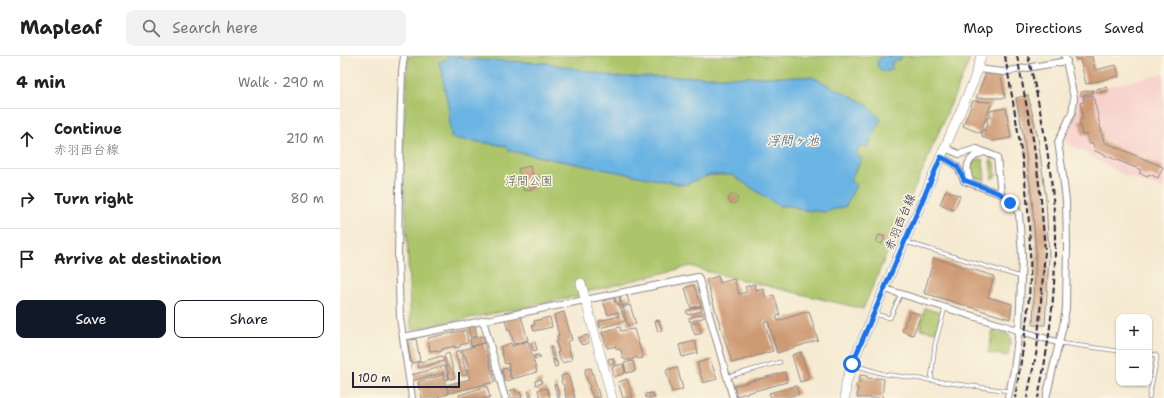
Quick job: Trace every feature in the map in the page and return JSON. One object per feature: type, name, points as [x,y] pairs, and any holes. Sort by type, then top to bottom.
[{"type":"main road","name":"赤羽西台線","points":[[845,398],[846,384],[852,364],[945,148],[978,69],[981,56]]},
{"type":"main road","points":[[581,283],[612,398]]},
{"type":"street","points":[[404,56],[402,71],[398,256],[403,337],[412,398]]},
{"type":"street","points":[[978,69],[1003,72],[1066,59],[1074,98],[1072,112],[1058,142],[1066,202],[1066,308],[1060,343],[1046,398]]},
{"type":"street","points":[[945,148],[959,154],[977,149],[997,157],[1001,194]]},
{"type":"street","points":[[971,183],[967,170],[969,161],[978,154],[984,152]]},
{"type":"street","points":[[941,157],[955,163],[964,180],[1001,194],[1014,206],[1019,214],[1022,255],[1019,330],[1014,370],[1008,398]]},
{"type":"street","points":[[403,337],[698,277],[733,398]]},
{"type":"street","points":[[885,289],[1060,343]]},
{"type":"street","points":[[483,320],[505,398]]},
{"type":"lane","points":[[904,241],[1021,277]]},
{"type":"lane","points":[[874,314],[890,318],[900,294]]},
{"type":"lane","points":[[931,380],[935,344],[945,308]]},
{"type":"lane","points":[[1060,343],[1116,350]]},
{"type":"lane","points":[[1152,354],[1156,355],[1157,358],[1152,383]]},
{"type":"lane","points":[[727,377],[780,362]]},
{"type":"lane","points":[[852,364],[884,374],[1010,391]]},
{"type":"lane","points":[[1149,398],[1151,386]]},
{"type":"shaded area","points":[[1164,74],[1164,189],[1123,175],[1063,140],[1076,112],[1076,93]]},
{"type":"green space","name":"浮間公園","points":[[408,56],[595,56],[606,58],[606,56],[970,56],[968,64],[863,309],[705,271],[691,266],[587,292],[575,297],[411,330],[403,146]]},
{"type":"green space","points":[[980,159],[983,160],[985,180],[974,177],[970,169],[974,162]]},
{"type":"green space","points":[[991,160],[995,164],[996,176],[992,179],[990,161]]},
{"type":"green space","points":[[925,308],[941,313],[936,332],[920,329]]},
{"type":"green space","points":[[993,330],[1008,334],[1011,339],[1008,356],[988,353]]},
{"type":"water","name":"浮間ヶ池","points":[[447,56],[462,56],[463,59],[547,63],[617,77],[812,77],[865,103],[881,119],[867,148],[860,146],[856,155],[862,158],[850,181],[856,185],[846,206],[825,212],[803,210],[792,206],[779,206],[732,175],[710,175],[684,185],[510,151],[506,146],[451,138],[449,110],[439,62],[447,59]]},
{"type":"water","points":[[883,56],[902,56],[901,59],[892,62],[892,70],[885,71],[881,70],[877,65],[878,60]]},
{"type":"building","points":[[1075,56],[1092,56],[1095,70],[1116,65],[1119,76],[1086,84],[1080,59],[1076,60]]},
{"type":"building","points":[[986,73],[1001,75],[1005,98],[976,98]]},
{"type":"building","points":[[1107,87],[1107,91],[1097,93],[1096,89]]},
{"type":"building","points":[[1093,90],[1093,93],[1081,96],[1081,92]]},
{"type":"building","points":[[1028,95],[1038,138],[1046,199],[1049,257],[1045,325],[1033,325],[1036,252],[1032,199],[1023,133],[1016,98]]},
{"type":"building","points":[[1093,95],[1104,142],[1163,167],[1158,178],[1149,174],[1148,176],[1139,173],[1141,170],[1095,151],[1093,143],[1089,144],[1087,134],[1082,135],[1079,120],[1083,119],[1080,103],[1084,102],[1083,97]]},
{"type":"building","points":[[973,101],[992,102],[980,133],[963,126]]},
{"type":"building","points":[[1006,108],[1011,138],[993,141],[982,137],[983,135],[981,134],[983,129],[985,131],[985,127],[988,126],[987,118],[990,117],[990,111]]},
{"type":"building","points":[[530,166],[536,188],[524,191],[518,169]]},
{"type":"building","points":[[946,190],[960,196],[954,210],[940,204]]},
{"type":"building","points":[[731,195],[735,195],[737,199],[735,203],[731,203],[729,201],[729,197]]},
{"type":"building","points":[[879,235],[885,237],[882,244],[876,242]]},
{"type":"building","points":[[934,258],[994,276],[988,297],[1012,304],[1010,319],[924,293]]},
{"type":"building","points":[[718,276],[720,283],[734,279],[739,294],[747,292],[745,287],[754,284],[756,290],[763,288],[766,298],[774,295],[780,315],[776,316],[778,321],[809,311],[818,340],[777,353],[768,321],[764,322],[773,351],[732,363],[706,280]]},
{"type":"building","points":[[694,285],[701,305],[691,308],[685,288]]},
{"type":"building","points":[[627,295],[629,303],[622,306],[620,297]]},
{"type":"building","points":[[615,296],[619,296],[620,303],[617,303],[620,305],[625,321],[600,328],[599,321],[619,316],[618,312],[608,315],[603,301],[613,298],[616,302]]},
{"type":"building","points":[[630,305],[636,324],[628,326],[623,307]]},
{"type":"building","points":[[702,306],[701,311],[688,315],[686,311]]},
{"type":"building","points":[[910,311],[921,315],[913,335],[902,331]]},
{"type":"building","points":[[564,312],[572,340],[567,342],[572,360],[562,363],[557,353],[559,352],[556,342],[558,341],[557,336],[559,336],[554,315]]},
{"type":"building","points":[[702,314],[705,317],[690,322],[689,318]]},
{"type":"building","points":[[521,316],[528,340],[514,344],[505,320]]},
{"type":"building","points":[[550,317],[552,327],[534,331],[532,325],[535,325],[534,321]]},
{"type":"building","points":[[659,320],[662,330],[658,332],[655,321]]},
{"type":"building","points":[[698,322],[702,333],[695,335],[691,324]]},
{"type":"building","points":[[475,326],[477,336],[470,337],[468,327]]},
{"type":"building","points":[[620,327],[621,331],[634,329],[643,358],[638,359],[637,357],[631,360],[625,360],[621,350],[617,349],[615,347],[616,346],[607,348],[602,332]]},
{"type":"building","points":[[466,330],[468,343],[460,345],[460,347],[455,348],[455,346],[442,349],[442,351],[438,352],[437,350],[430,351],[428,338]]},
{"type":"building","points":[[588,335],[589,343],[582,345],[578,338]]},
{"type":"building","points":[[483,336],[484,343],[471,346],[470,339]]},
{"type":"building","points":[[416,339],[420,361],[412,363],[408,340]]},
{"type":"building","points":[[528,341],[537,372],[512,379],[508,363],[505,364],[500,347],[511,343],[512,346]]},
{"type":"building","points":[[695,341],[698,353],[682,357],[679,345]]},
{"type":"building","points":[[535,342],[537,350],[533,351],[531,343]]},
{"type":"building","points":[[484,343],[495,382],[449,393],[447,385],[470,379],[467,369],[469,369],[462,350]]},
{"type":"building","points":[[550,347],[552,347],[555,359],[553,360]]},
{"type":"building","points":[[460,350],[467,375],[462,376],[455,352]]},
{"type":"building","points":[[801,352],[809,379],[800,382],[792,355]]},
{"type":"building","points":[[449,353],[455,378],[450,379],[444,355]]},
{"type":"building","points":[[539,355],[541,358],[535,359],[534,356]]},
{"type":"building","points":[[442,356],[444,361],[419,368],[417,363]]},
{"type":"building","points":[[613,358],[615,364],[610,365],[608,359]]},
{"type":"building","points":[[710,359],[717,379],[703,383],[697,363]]},
{"type":"building","points":[[556,360],[558,366],[555,367],[553,361]]},
{"type":"building","points":[[633,361],[635,371],[626,373],[624,363]]},
{"type":"building","points":[[623,364],[625,373],[614,377],[612,367]]},
{"type":"building","points":[[445,366],[449,379],[445,380],[443,372],[412,381],[411,375]]},
{"type":"building","points":[[677,367],[683,389],[672,392],[666,370]]},
{"type":"building","points":[[508,368],[511,380],[504,381],[502,369]]},
{"type":"building","points":[[591,368],[600,398],[593,398],[586,379],[585,369]]},
{"type":"building","points":[[785,372],[787,382],[736,396],[734,386]]},
{"type":"building","points":[[568,374],[575,398],[566,398],[564,385],[561,381],[561,376]]},
{"type":"building","points":[[443,375],[448,394],[433,398],[422,398],[418,382]]},
{"type":"building","points":[[860,375],[867,376],[867,378],[884,379],[882,398],[857,398],[858,388],[856,387],[857,383],[859,383]]},
{"type":"building","points":[[541,379],[542,383],[536,385],[535,381]]},
{"type":"building","points":[[627,379],[633,398],[623,398],[618,382]]},
{"type":"building","points":[[556,384],[560,397],[558,398],[554,385]]},
{"type":"building","points":[[487,386],[490,398],[460,398],[459,395]]},
{"type":"building","points":[[796,386],[799,394],[783,398],[771,398],[769,393]]},
{"type":"building","points":[[547,388],[550,398],[540,398],[538,390]]},
{"type":"building","points":[[515,389],[516,392],[520,392],[522,398],[511,398],[509,391]]},
{"type":"building","points":[[528,391],[530,391],[532,398],[530,398]]},
{"type":"building","points":[[653,393],[655,398],[646,398],[645,394]]},
{"type":"railway","points":[[1005,56],[1025,177],[1030,250],[1030,287],[1024,343],[1015,398]]},
{"type":"railway","points":[[1017,56],[1033,139],[1041,199],[1045,251],[1037,350],[1027,398]]},
{"type":"railway","points":[[1028,56],[1048,153],[1055,227],[1055,269],[1052,306],[1048,343],[1038,398]]},
{"type":"route","points":[[852,364],[941,157],[955,163],[958,166],[964,180],[1001,194],[1010,203]]}]
